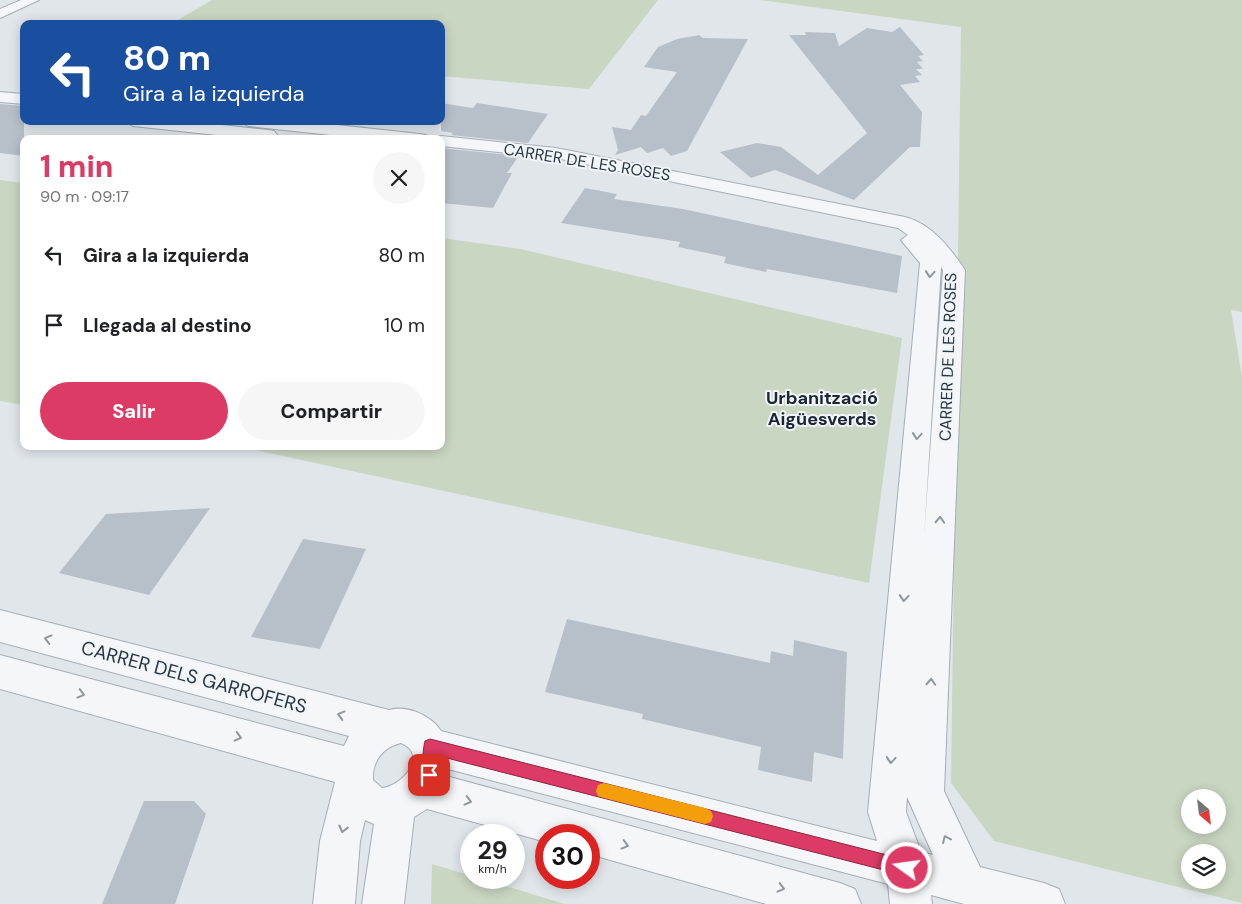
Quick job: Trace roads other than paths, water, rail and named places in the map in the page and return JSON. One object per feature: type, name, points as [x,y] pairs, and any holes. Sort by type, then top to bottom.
[{"type":"street","points":[[0,14],[32,0]]},
{"type":"street","points":[[0,97],[20,99]]},
{"type":"street","points":[[0,107],[20,110]]},
{"type":"street","points":[[170,125],[263,135]]},
{"type":"street","points":[[286,125],[382,135]]},
{"type":"street","name":"CARRER DE LES ROSES","points":[[445,141],[556,153],[754,191],[905,223],[939,247],[954,270],[924,793],[967,884]]},
{"type":"street","name":"CARRER DE LES ROSES","points":[[445,154],[548,165],[908,236],[931,262],[887,812],[909,886]]},
{"type":"street","name":"CARRER DELS GARROFERS","points":[[0,626],[388,728]]},
{"type":"street","points":[[0,672],[354,775]]},
{"type":"street","points":[[334,904],[340,841],[354,775],[364,745],[375,735],[388,728],[401,725],[413,727],[425,735],[430,746],[432,759],[429,775],[409,797],[383,904]]},
{"type":"street","points":[[430,746],[909,886],[967,884],[1044,904]]},
{"type":"street","points":[[354,775],[360,794],[368,802],[380,807],[409,797],[840,904]]},
{"type":"district","name":"Urbanització Aigüesverds","points":[[822,408]]}]
